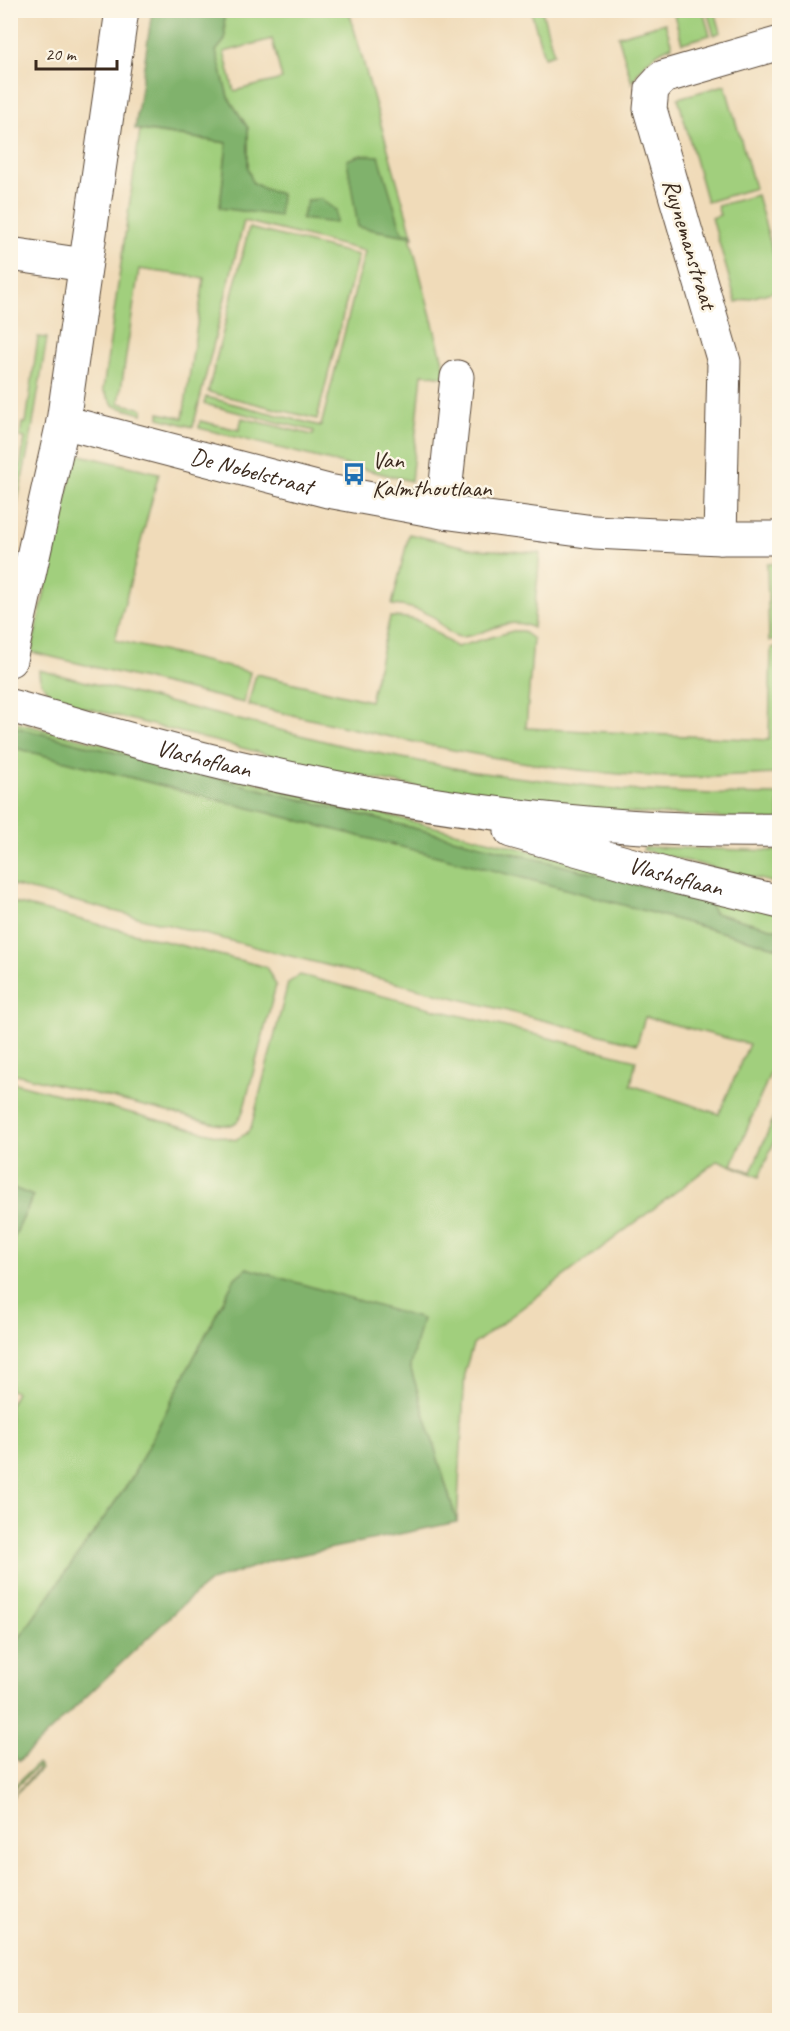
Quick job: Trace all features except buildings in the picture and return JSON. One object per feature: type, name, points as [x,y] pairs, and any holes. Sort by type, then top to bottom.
[{"type":"street","points":[[10,660],[63,422],[122,10]]},
{"type":"street","name":"Ruynemanstraat","points":[[720,538],[724,362],[650,109],[652,89],[663,77],[780,43]]},
{"type":"street","points":[[10,254],[85,265]]},
{"type":"street","points":[[443,512],[457,377]]},
{"type":"street","name":"De Nobelstraat","points":[[63,422],[328,491],[443,512],[594,532],[720,538],[780,538]]},
{"type":"street","name":"Vlashoflaan","points":[[10,706],[233,766],[400,800],[520,817],[614,825],[780,830]]},
{"type":"street","name":"Vlashoflaan","points":[[400,800],[679,878],[780,902]]},
{"type":"green space","points":[[231,10],[349,11],[412,234],[358,227],[410,236],[447,377],[422,374],[411,481],[199,428],[200,421],[239,430],[242,418],[313,435],[314,431],[204,404],[206,397],[321,426],[365,251],[244,221],[193,427],[159,418],[159,413],[183,418],[204,278],[139,269],[119,403],[143,409],[142,414],[114,406],[103,390],[140,130],[227,143],[220,207],[281,194],[264,189],[252,182],[248,168],[248,128],[228,97],[216,51],[225,40],[224,14]],"holes":[[[272,39],[282,79],[234,91],[224,52]]]},
{"type":"green space","points":[[152,11],[230,11],[224,14],[225,40],[216,51],[228,97],[248,128],[248,168],[252,182],[264,189],[281,194],[279,216],[220,208],[227,143],[135,129]]},
{"type":"green space","points":[[531,11],[542,11],[554,54],[544,57]]},
{"type":"green space","points":[[673,11],[703,11],[710,35],[682,43]]},
{"type":"green space","points":[[707,11],[715,11],[721,32],[714,35]]},
{"type":"green space","points":[[665,23],[672,46],[648,60],[632,83],[618,36]]},
{"type":"green space","points":[[725,85],[755,188],[707,202],[678,98]]},
{"type":"green space","points":[[361,155],[379,156],[402,232],[412,234],[413,237],[358,227],[347,160]]},
{"type":"green space","points":[[757,195],[779,274],[779,290],[736,302],[712,218],[720,215],[717,206]]},
{"type":"green space","points":[[320,199],[336,210],[336,223],[301,219],[308,200]]},
{"type":"green space","points":[[249,228],[358,255],[317,419],[208,392]]},
{"type":"green space","points":[[38,337],[47,338],[31,436],[11,533],[11,514],[16,485],[12,484],[15,466],[20,467],[25,438],[20,437],[22,423],[26,423]]},
{"type":"green space","points":[[76,454],[159,473],[115,640],[250,672],[244,703],[31,652]]},
{"type":"green space","points":[[409,534],[474,549],[540,553],[533,628],[524,624],[506,624],[462,637],[449,632],[432,616],[412,608],[392,605]]},
{"type":"green space","points":[[779,563],[779,638],[769,641],[767,564]]},
{"type":"green space","points":[[390,617],[419,621],[457,647],[513,631],[522,631],[533,639],[526,728],[769,740],[771,648],[779,646],[779,774],[679,777],[560,768],[455,750],[248,705],[256,674],[370,701]]},
{"type":"green space","points":[[39,670],[356,749],[475,772],[623,790],[779,795],[779,821],[512,806],[320,768],[63,702],[46,689]]},
{"type":"green space","points":[[10,721],[779,913],[779,930],[714,913],[709,903],[11,726]]},
{"type":"green space","points":[[10,726],[710,903],[714,913],[779,930],[779,948],[562,888],[11,747]]},
{"type":"green space","points":[[11,747],[562,888],[779,948],[779,1052],[732,1165],[751,1172],[779,1105],[779,1130],[759,1177],[718,1160],[473,1345],[465,1370],[457,1522],[410,1366],[247,1268],[235,1278],[130,1481],[11,1650],[10,1405],[16,1392],[10,1390],[11,1244],[33,1197],[11,1187],[11,1082],[235,1140],[251,1128],[288,983],[300,975],[636,1060],[631,1085],[719,1114],[749,1044],[645,1017],[637,1044],[11,885]]},
{"type":"green space","points":[[644,847],[779,851],[779,884],[643,850]]},
{"type":"green space","points":[[11,902],[266,967],[276,985],[242,1115],[236,1123],[224,1125],[212,1123],[11,1073]]},
{"type":"green space","points":[[11,1187],[33,1196],[11,1244]]},
{"type":"green space","points":[[247,1268],[422,1319],[410,1366],[457,1522],[271,1561],[211,1581],[182,1605],[19,1761],[11,1755],[11,1650],[130,1481],[235,1278]]},
{"type":"green space","points":[[37,1764],[41,1769],[11,1798],[38,1770],[37,1767],[11,1792],[11,1789]]},
{"type":"place","name":"Van Kalmthoutlaan","points":[[354,474]]}]
